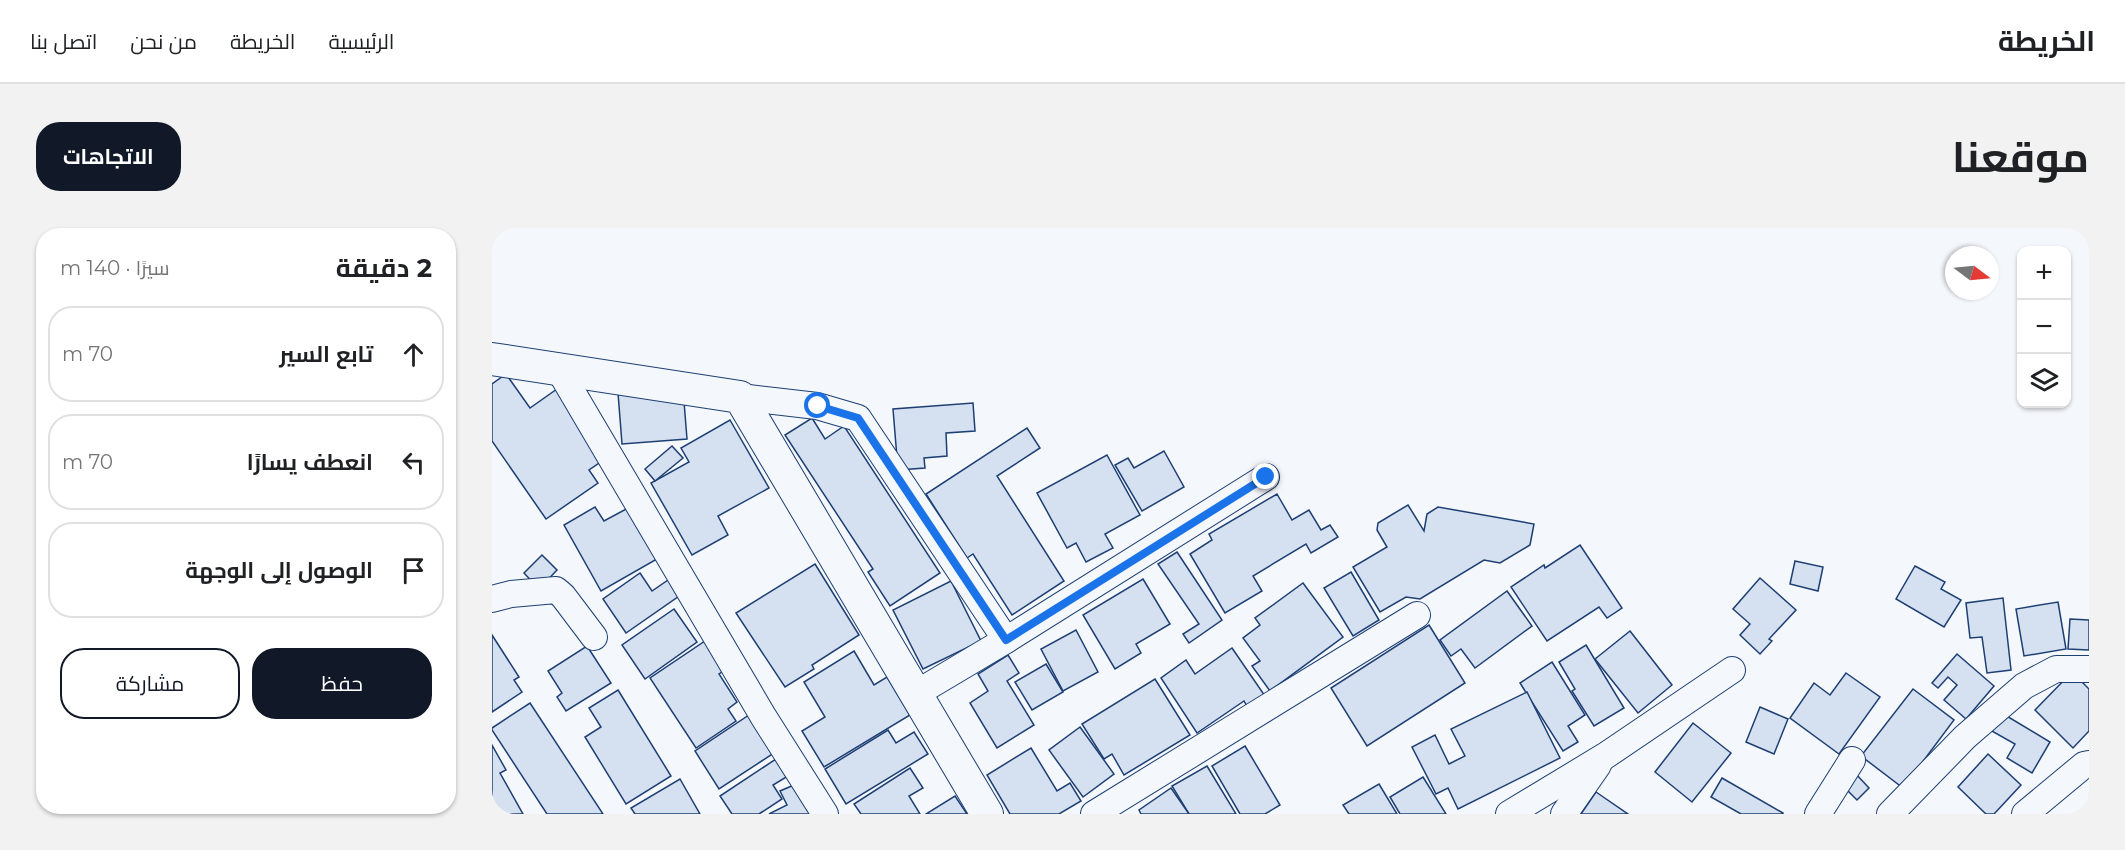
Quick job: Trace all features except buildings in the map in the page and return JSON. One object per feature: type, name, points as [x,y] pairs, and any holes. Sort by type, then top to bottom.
[{"type":"street","points":[[492,358],[740,397],[818,406],[858,418],[1006,640]]},
{"type":"street","points":[[558,368],[763,716],[825,814]]},
{"type":"street","points":[[740,397],[987,814]]},
{"type":"street","points":[[917,693],[1266,477]]},
{"type":"street","points":[[492,599],[511,594],[556,590],[594,637]]},
{"type":"street","points":[[1094,814],[1417,615]]},
{"type":"street","points":[[1890,814],[1965,737],[2024,686],[2056,669],[2089,669]]},
{"type":"street","points":[[1509,814],[1605,756],[1731,670]]},
{"type":"street","points":[[1564,814],[1605,756]]},
{"type":"street","points":[[1818,814],[1852,760]]},
{"type":"street","points":[[2025,814],[2084,765],[2089,764]]},
{"type":"route","points":[[818,406],[858,418],[1006,640],[1266,477]]}]
